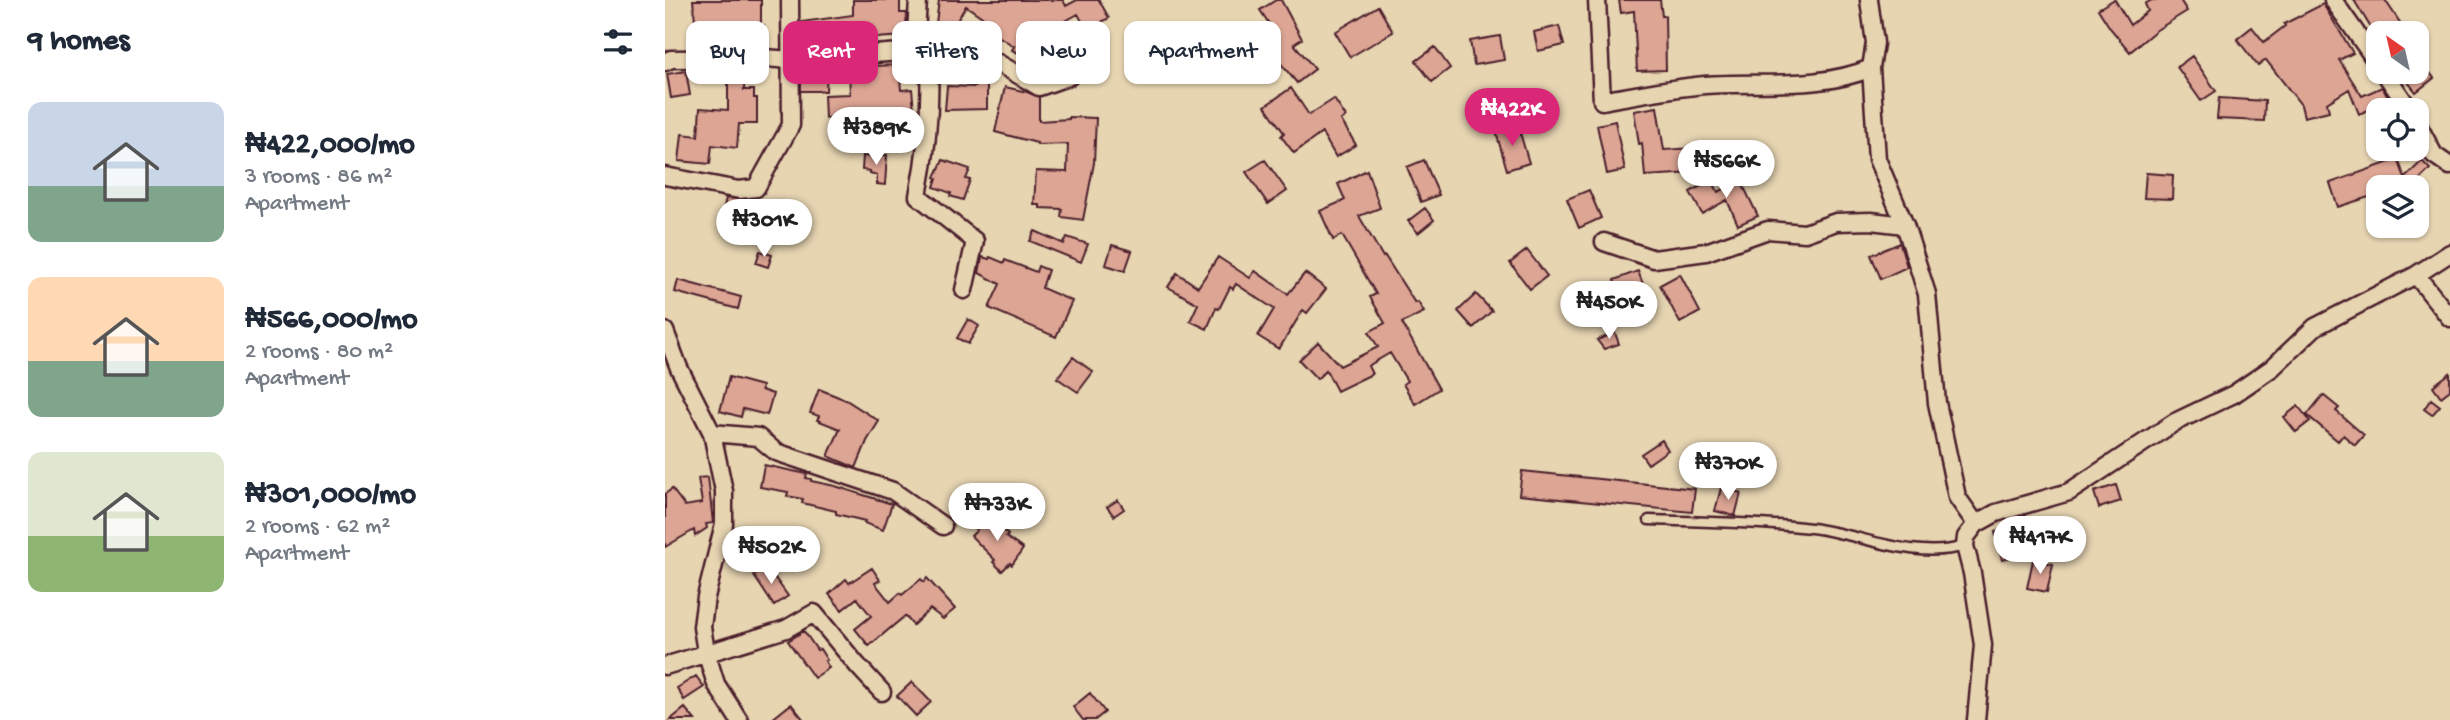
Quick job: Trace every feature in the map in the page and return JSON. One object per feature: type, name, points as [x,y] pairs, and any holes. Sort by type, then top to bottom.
[{"type":"street","points":[[790,0],[791,21]]},
{"type":"street","points":[[918,0],[920,21]]},
{"type":"street","points":[[1597,0],[1602,101],[1703,85],[1789,83],[1850,77],[1871,68]]},
{"type":"street","points":[[1869,0],[1875,43],[1871,68],[1877,159],[1905,225],[1927,294],[1937,402],[1957,497],[1976,524]]},
{"type":"street","points":[[2333,0],[2366,47]]},
{"type":"street","points":[[665,62],[671,59],[783,59]]},
{"type":"street","points":[[665,176],[739,190],[756,188],[791,125],[792,84]]},
{"type":"street","points":[[930,84],[918,196],[975,241],[964,290]]},
{"type":"street","points":[[2429,146],[2434,155],[2450,166]]},
{"type":"street","points":[[1604,242],[1654,259],[1706,252],[1768,230],[1805,233],[1836,222],[1871,220],[1905,225]]},
{"type":"street","points":[[1976,720],[1983,645],[1965,546],[1966,537],[1976,524],[1996,513],[2069,492],[2175,422],[2234,394],[2272,368],[2315,327],[2416,275],[2450,253]]},
{"type":"street","points":[[2416,275],[2450,318]]},
{"type":"street","points":[[665,331],[679,368],[712,433],[726,507],[702,627],[716,684],[739,720]]},
{"type":"street","points":[[712,433],[758,437],[776,452],[893,491],[943,526]]},
{"type":"street","points":[[665,666],[786,629],[814,613],[856,666],[882,692]]},
{"type":"lane","points":[[1649,520],[1804,527],[1897,548],[1952,550],[1965,546]]},
{"type":"building","points":[[693,0],[761,0],[761,21],[695,21]]},
{"type":"building","points":[[853,0],[900,0],[900,13],[907,13],[906,21],[892,21],[892,37],[878,38],[878,21],[808,21],[853,15]]},
{"type":"building","points":[[939,0],[1063,0],[1066,6],[1077,0],[1099,0],[1109,18],[1104,21],[1082,21],[1078,14],[1065,21],[1016,21],[1016,52],[1012,50],[1014,46],[1002,38],[1002,21],[988,21],[966,6],[958,21],[936,21]]},
{"type":"building","points":[[1276,0],[1281,0],[1302,39],[1294,44],[1315,69],[1297,83],[1281,64],[1281,21],[1267,21],[1260,10]]},
{"type":"building","points":[[1619,0],[1660,0],[1662,16],[1665,16],[1666,70],[1637,71],[1634,11],[1621,13]]},
{"type":"building","points":[[2113,0],[2130,25],[2148,11],[2145,4],[2152,0],[2180,0],[2187,11],[2155,31],[2130,52],[2098,9]]},
{"type":"building","points":[[2354,0],[2385,0],[2399,21],[2367,21]]},
{"type":"building","points":[[2323,4],[2353,53],[2339,60],[2362,96],[2382,87],[2388,98],[2366,98],[2366,111],[2359,114],[2349,89],[2327,103],[2329,111],[2304,117],[2301,105],[2266,60],[2258,66],[2237,39],[2252,27],[2264,42],[2285,26],[2284,24]]},
{"type":"building","points":[[1378,6],[1393,32],[1350,57],[1335,32]]},
{"type":"building","points":[[1559,26],[1564,45],[1538,51],[1534,32]]},
{"type":"building","points":[[1500,36],[1504,60],[1474,65],[1470,41]]},
{"type":"building","points":[[1435,47],[1450,68],[1432,82],[1416,61]]},
{"type":"building","points":[[2192,56],[2216,91],[2201,101],[2177,67]]},
{"type":"building","points":[[892,65],[892,84],[901,84],[901,90],[912,89],[914,110],[825,118],[824,95],[850,94],[850,84],[878,84],[878,66]]},
{"type":"building","points":[[686,71],[686,84],[690,95],[671,98],[667,74]]},
{"type":"building","points":[[728,84],[744,84],[744,90],[754,90],[754,98],[757,98],[757,124],[739,124],[737,148],[712,145],[710,164],[679,161],[682,134],[698,136],[700,108],[728,110]]},
{"type":"building","points":[[801,84],[826,84],[826,91],[801,91]]},
{"type":"building","points":[[2410,84],[2426,84],[2416,92]]},
{"type":"building","points":[[974,85],[987,85],[987,109],[945,110],[947,86],[975,87]]},
{"type":"building","points":[[1005,87],[1039,97],[1039,121],[1069,117],[1096,118],[1094,163],[1083,220],[1061,217],[1062,209],[1040,208],[1040,205],[1034,205],[1036,171],[1067,172],[1068,144],[1037,145],[995,132]]},
{"type":"building","points":[[1291,88],[1309,115],[1334,99],[1346,117],[1341,120],[1356,145],[1336,157],[1322,133],[1294,153],[1281,136],[1284,133],[1265,106]]},
{"type":"building","points":[[2219,98],[2265,101],[2264,121],[2217,119]]},
{"type":"building","points":[[1657,107],[1664,150],[1693,148],[1694,173],[1645,176],[1642,143],[1639,144],[1634,111]]},
{"type":"building","points":[[1615,121],[1625,170],[1607,174],[1597,125]]},
{"type":"building","points":[[1518,126],[1529,163],[1507,170],[1496,132]]},
{"type":"building","points":[[887,155],[885,185],[877,184],[877,175],[862,170],[863,156]]},
{"type":"building","points":[[943,160],[970,169],[966,179],[970,180],[963,200],[934,187],[935,177]]},
{"type":"building","points":[[1265,160],[1287,191],[1268,204],[1246,172]]},
{"type":"building","points":[[1424,160],[1439,195],[1421,202],[1407,167]]},
{"type":"building","points":[[2392,161],[2399,161],[2404,175],[2366,175],[2366,198],[2338,207],[2330,183]]},
{"type":"building","points":[[2422,161],[2430,169],[2424,175],[2408,175]]},
{"type":"building","points":[[1367,170],[1380,208],[1359,216],[1383,257],[1385,256],[1415,303],[1418,302],[1424,312],[1402,323],[1439,389],[1415,404],[1403,384],[1407,381],[1390,353],[1368,366],[1372,374],[1337,391],[1326,370],[1317,379],[1299,360],[1318,342],[1340,366],[1378,347],[1369,332],[1385,323],[1370,297],[1376,294],[1342,235],[1333,240],[1320,211],[1345,200],[1338,184]]},
{"type":"building","points":[[2146,173],[2173,175],[2172,199],[2144,198]]},
{"type":"building","points":[[1712,180],[1718,192],[1741,181],[1758,216],[1738,225],[1727,200],[1702,214],[1690,192]]},
{"type":"building","points":[[1589,190],[1601,218],[1579,228],[1567,199]]},
{"type":"building","points":[[726,198],[750,199],[744,224],[721,219]]},
{"type":"building","points":[[1425,208],[1434,220],[1418,233],[1408,221]]},
{"type":"building","points":[[1035,231],[1064,244],[1067,237],[1088,244],[1081,262],[1030,241]]},
{"type":"building","points":[[1900,243],[1907,267],[1881,279],[1871,255]]},
{"type":"building","points":[[1112,245],[1132,251],[1125,271],[1106,265]]},
{"type":"building","points":[[1527,250],[1547,276],[1530,289],[1510,263]]},
{"type":"building","points":[[760,251],[772,255],[768,267],[756,263]]},
{"type":"building","points":[[982,257],[990,257],[1004,263],[1005,260],[1036,272],[1038,266],[1048,270],[1042,288],[1072,301],[1056,337],[989,308],[1000,284],[979,273]]},
{"type":"building","points":[[1218,257],[1250,278],[1255,271],[1288,294],[1305,273],[1326,289],[1307,313],[1303,310],[1279,349],[1258,336],[1274,309],[1236,284],[1233,289],[1230,287],[1219,309],[1216,308],[1207,329],[1190,321],[1198,304],[1168,287],[1177,273],[1198,287]]},
{"type":"building","points":[[1638,271],[1647,295],[1622,304],[1614,280]]},
{"type":"building","points":[[1680,274],[1700,312],[1680,323],[1660,285]]},
{"type":"building","points":[[678,280],[741,297],[738,309],[675,292]]},
{"type":"building","points":[[1476,294],[1492,311],[1473,328],[1458,311]]},
{"type":"building","points":[[968,319],[979,326],[968,344],[957,338]]},
{"type":"building","points":[[1615,333],[1619,344],[1604,349],[1597,340]]},
{"type":"building","points":[[1073,357],[1093,372],[1078,392],[1057,378]]},
{"type":"building","points":[[2450,373],[2450,390],[2441,397],[2433,386]]},
{"type":"building","points":[[729,377],[762,386],[761,390],[773,394],[767,415],[743,409],[741,417],[720,411]]},
{"type":"building","points":[[819,389],[846,400],[879,421],[856,468],[828,456],[840,429],[817,420],[819,416],[810,413]]},
{"type":"building","points":[[2323,395],[2339,408],[2336,411],[2364,435],[2355,445],[2343,435],[2338,441],[2307,415]]},
{"type":"building","points":[[2431,399],[2440,406],[2432,415],[2424,409]]},
{"type":"building","points":[[2298,406],[2310,421],[2296,432],[2284,417]]},
{"type":"building","points":[[1662,440],[1668,450],[1648,464],[1641,454]]},
{"type":"building","points":[[764,465],[807,474],[806,478],[811,481],[892,504],[883,530],[864,523],[865,521],[836,514],[836,511],[802,503],[803,499],[787,496],[788,492],[760,487]]},
{"type":"building","points":[[1522,471],[1695,489],[1692,512],[1519,495]]},
{"type":"building","points":[[708,477],[713,523],[706,524],[707,528],[695,536],[694,530],[665,547],[665,494],[672,489],[685,506],[702,503],[698,478]]},
{"type":"building","points":[[2116,485],[2121,501],[2099,508],[2094,492]]},
{"type":"building","points":[[1721,488],[1741,493],[1735,516],[1715,511]]},
{"type":"building","points":[[1118,500],[1124,509],[1114,516],[1107,507]]},
{"type":"building","points":[[990,517],[1008,535],[1006,537],[1023,549],[1012,565],[1010,563],[1002,571],[971,536],[982,520],[985,522]]},
{"type":"building","points":[[2028,524],[2035,552],[2002,560],[1995,532]]},
{"type":"building","points":[[2033,560],[2053,564],[2047,592],[2027,588]]},
{"type":"building","points":[[767,567],[788,596],[774,606],[754,576]]},
{"type":"building","points":[[872,568],[880,580],[875,583],[890,602],[921,579],[924,582],[927,578],[955,609],[943,619],[930,609],[913,625],[905,616],[869,646],[855,629],[871,616],[857,598],[842,610],[829,594],[846,579],[849,583]]},
{"type":"building","points":[[804,631],[817,650],[820,649],[829,668],[814,678],[788,641]]},
{"type":"building","points":[[696,676],[704,687],[684,700],[677,688]]},
{"type":"building","points":[[912,682],[931,702],[916,716],[897,696]]},
{"type":"building","points":[[1090,693],[1105,712],[1095,720],[1083,720],[1073,707]]},
{"type":"building","points":[[791,704],[804,720],[771,720]]},
{"type":"building","points":[[685,708],[695,720],[670,720]]}]
